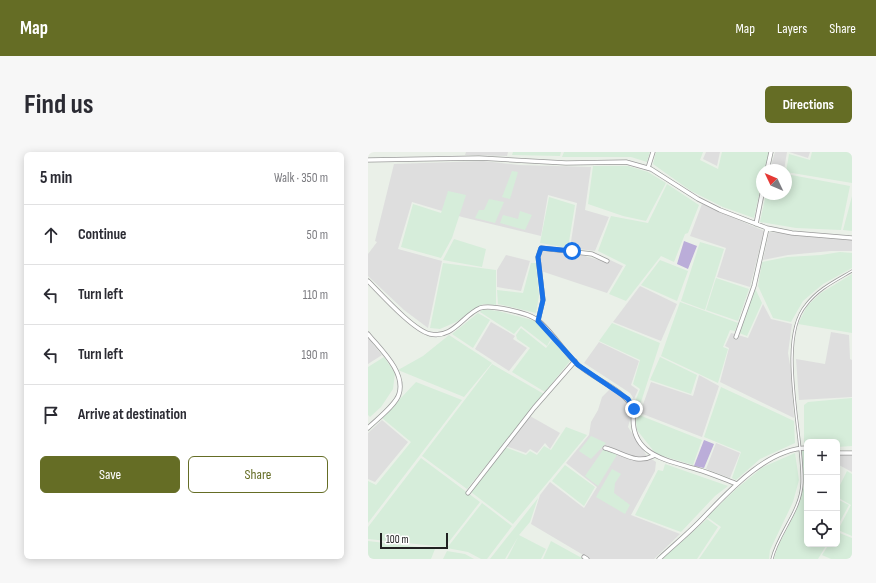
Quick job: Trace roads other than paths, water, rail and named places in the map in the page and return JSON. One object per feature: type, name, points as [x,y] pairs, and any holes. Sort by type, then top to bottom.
[{"type":"street","points":[[648,168],[653,152]]},
{"type":"street","points":[[768,164],[771,152]]},
{"type":"street","points":[[368,160],[479,158],[566,163],[626,162],[648,168],[662,175],[698,199],[766,228],[792,233],[852,238]]},
{"type":"street","points":[[756,224],[761,200]]},
{"type":"street","points":[[736,337],[754,286],[766,228]]},
{"type":"street","points":[[538,321],[543,300],[538,257],[541,248],[552,248],[592,254],[607,261]]},
{"type":"street","points":[[368,281],[392,306],[422,330],[431,334],[443,333],[455,328],[480,308],[490,307],[517,312],[538,321],[575,361],[628,399],[634,409],[632,421],[634,431],[642,444],[653,456],[708,472],[737,484]]},
{"type":"street","points":[[368,334],[400,377],[399,394],[390,406],[368,428]]},
{"type":"street","points":[[468,493],[534,408],[575,361]]},
{"type":"street","points":[[605,448],[627,458],[646,459],[653,456]]},
{"type":"street","points":[[659,559],[737,484],[764,464],[799,448],[804,448]]},
{"type":"street","points":[[840,453],[852,453]]},
{"type":"lane","points":[[772,559],[798,500],[802,484],[794,392],[792,339],[796,320],[805,305],[819,290],[852,271]]}]
